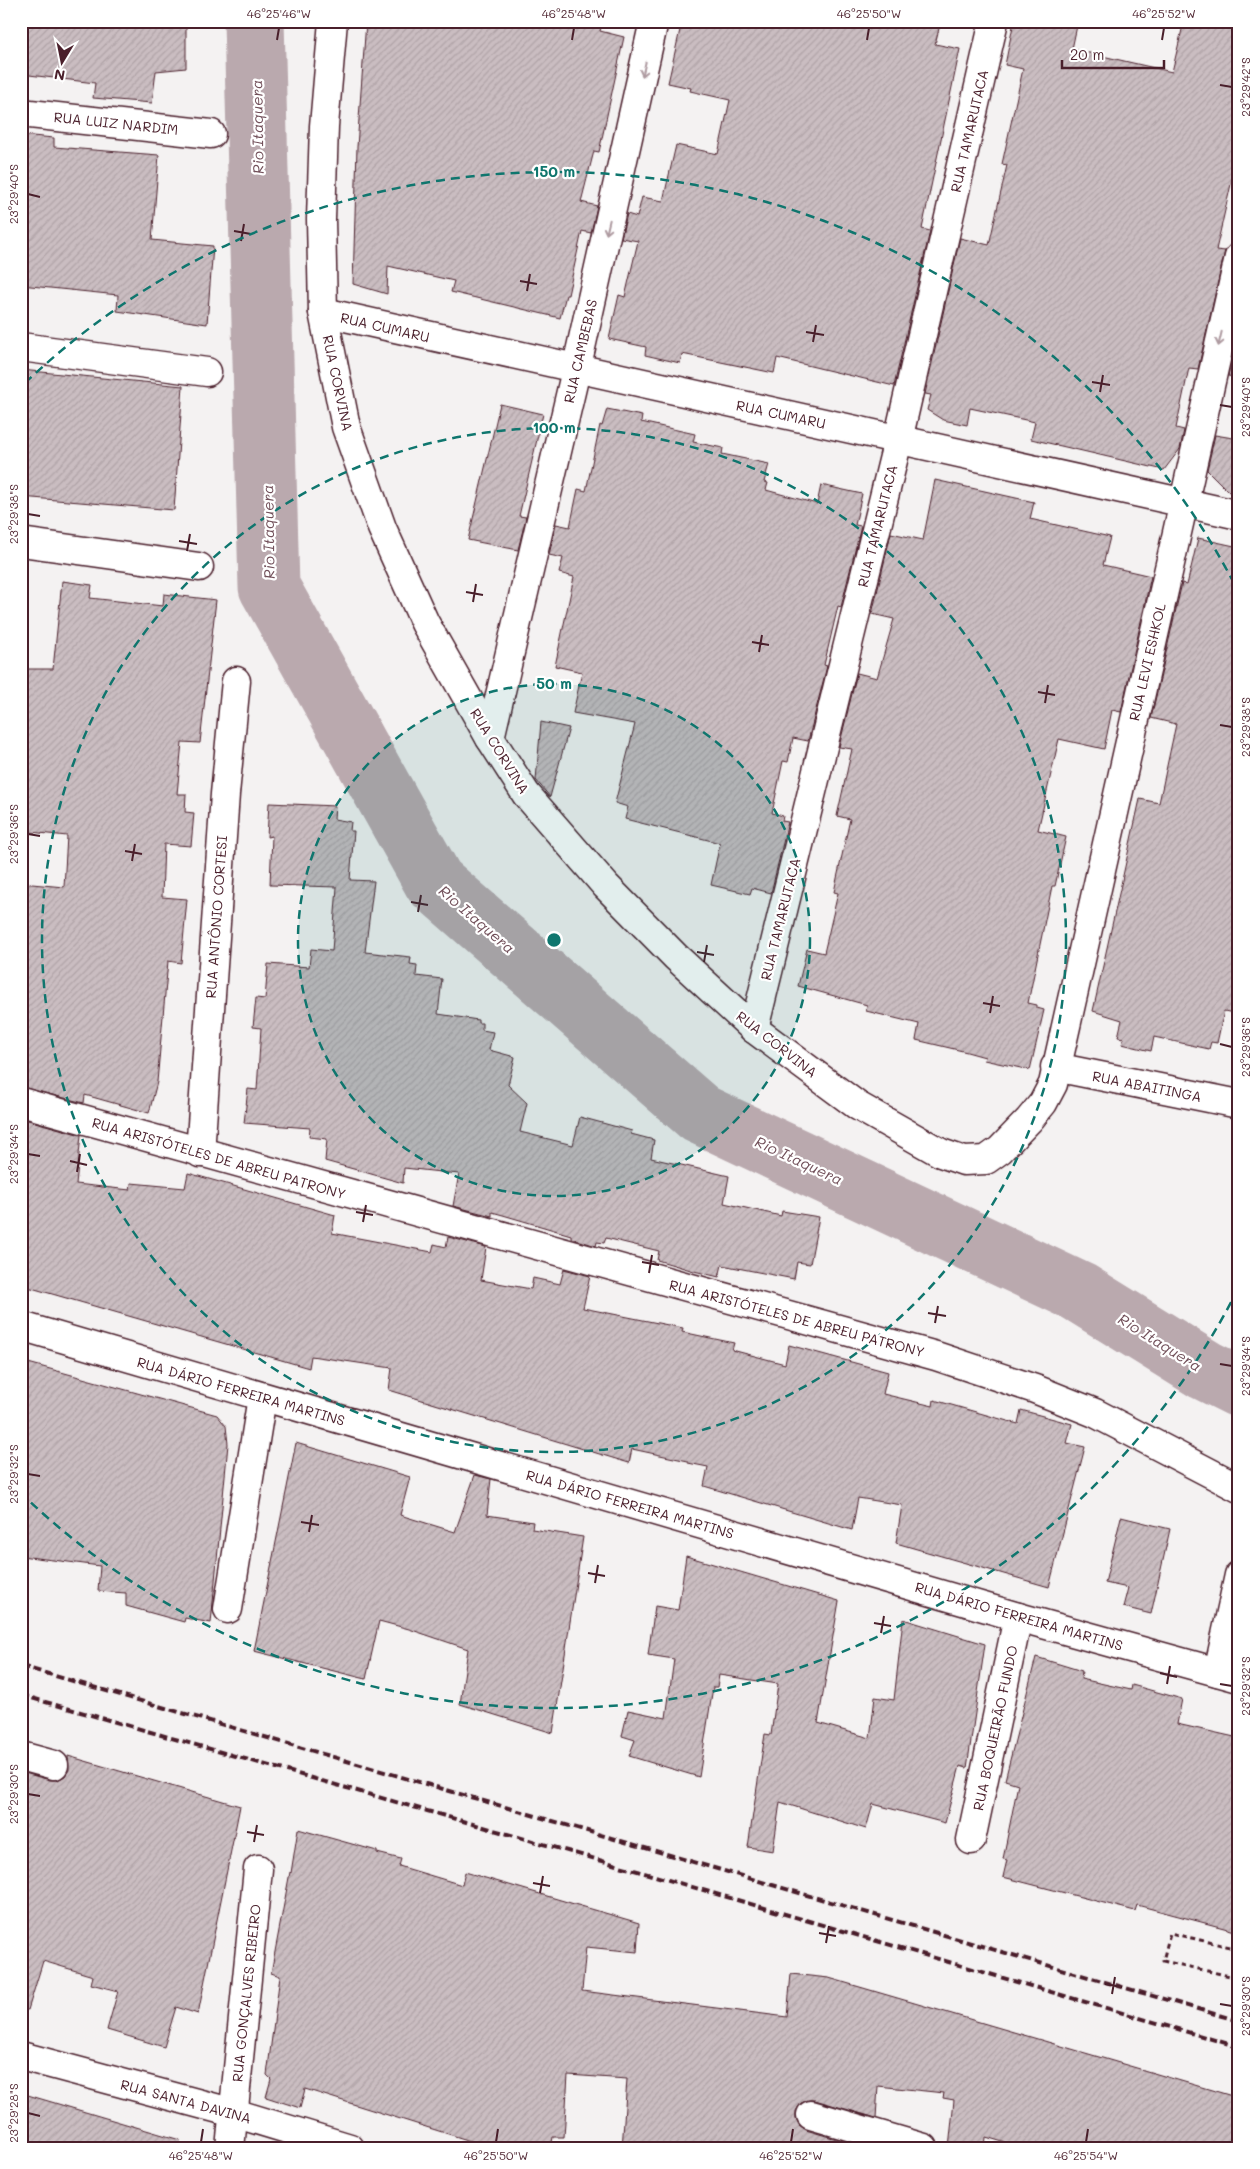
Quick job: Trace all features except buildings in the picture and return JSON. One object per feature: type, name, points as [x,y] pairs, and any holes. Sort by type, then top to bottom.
[{"type":"street","name":"RUA CORVINA","points":[[333,21],[324,126],[321,219],[323,312],[346,427],[382,528],[425,624],[490,738],[526,794],[606,886],[676,957],[754,1029],[858,1106],[941,1153],[964,1161],[986,1160],[1000,1150],[1043,1103],[1053,1084],[1055,1067]]},
{"type":"street","name":"RUA CAMBEBAS","points":[[490,738],[576,370],[654,21]]},
{"type":"street","name":"RUA TAMARUTACA","points":[[754,1029],[898,440],[994,21]]},
{"type":"street","name":"RUA LUIZ NARDIM","points":[[21,113],[211,134]]},
{"type":"street","name":"RUA LEVI ESHKOL","points":[[1055,1067],[1239,257]]},
{"type":"street","name":"RUA CUMARU","points":[[323,312],[576,370],[1239,515]]},
{"type":"street","points":[[21,347],[207,372]]},
{"type":"street","points":[[21,542],[199,567]]},
{"type":"street","name":"RUA ANTÔNIO CORTESI","points":[[200,1153],[225,794],[236,681]]},
{"type":"street","name":"RUA ABAITINGA","points":[[1055,1067],[1239,1104]]},
{"type":"street","name":"RUA ARISTÓTELES DE ABREU PATRONY","points":[[21,1102],[936,1356],[1035,1388],[1095,1413],[1239,1488]]},
{"type":"street","name":"RUA DÁRIO FERREIRA MARTINS","points":[[21,1326],[1018,1617],[1229,1675]]},
{"type":"street","points":[[228,1609],[262,1397]]},
{"type":"street","points":[[1229,1675],[1239,1575]]},
{"type":"street","name":"RUA BOQUEIRÃO FUNDO","points":[[971,1840],[1018,1617]]},
{"type":"street","points":[[21,1756],[54,1765]]},
{"type":"street","name":"RUA GONÇALVES RIBEIRO","points":[[230,2148],[258,1869]]},
{"type":"street","name":"RUA SANTA DAVINA","points":[[21,2056],[234,2113],[350,2148]]},
{"type":"street","points":[[811,2115],[924,2148]]},
{"type":"path","points":[[1239,1949],[1170,1933],[1163,1962],[1239,1978]]},
{"type":"waterway","name":"Rio Itaquera","points":[[254,21],[269,587],[434,882],[700,1114],[1079,1292],[1205,1370],[1239,1387]]},
{"type":"railway","points":[[21,1666],[1239,2021]]},
{"type":"railway","points":[[21,1695],[655,1876],[1239,2047]]}]
